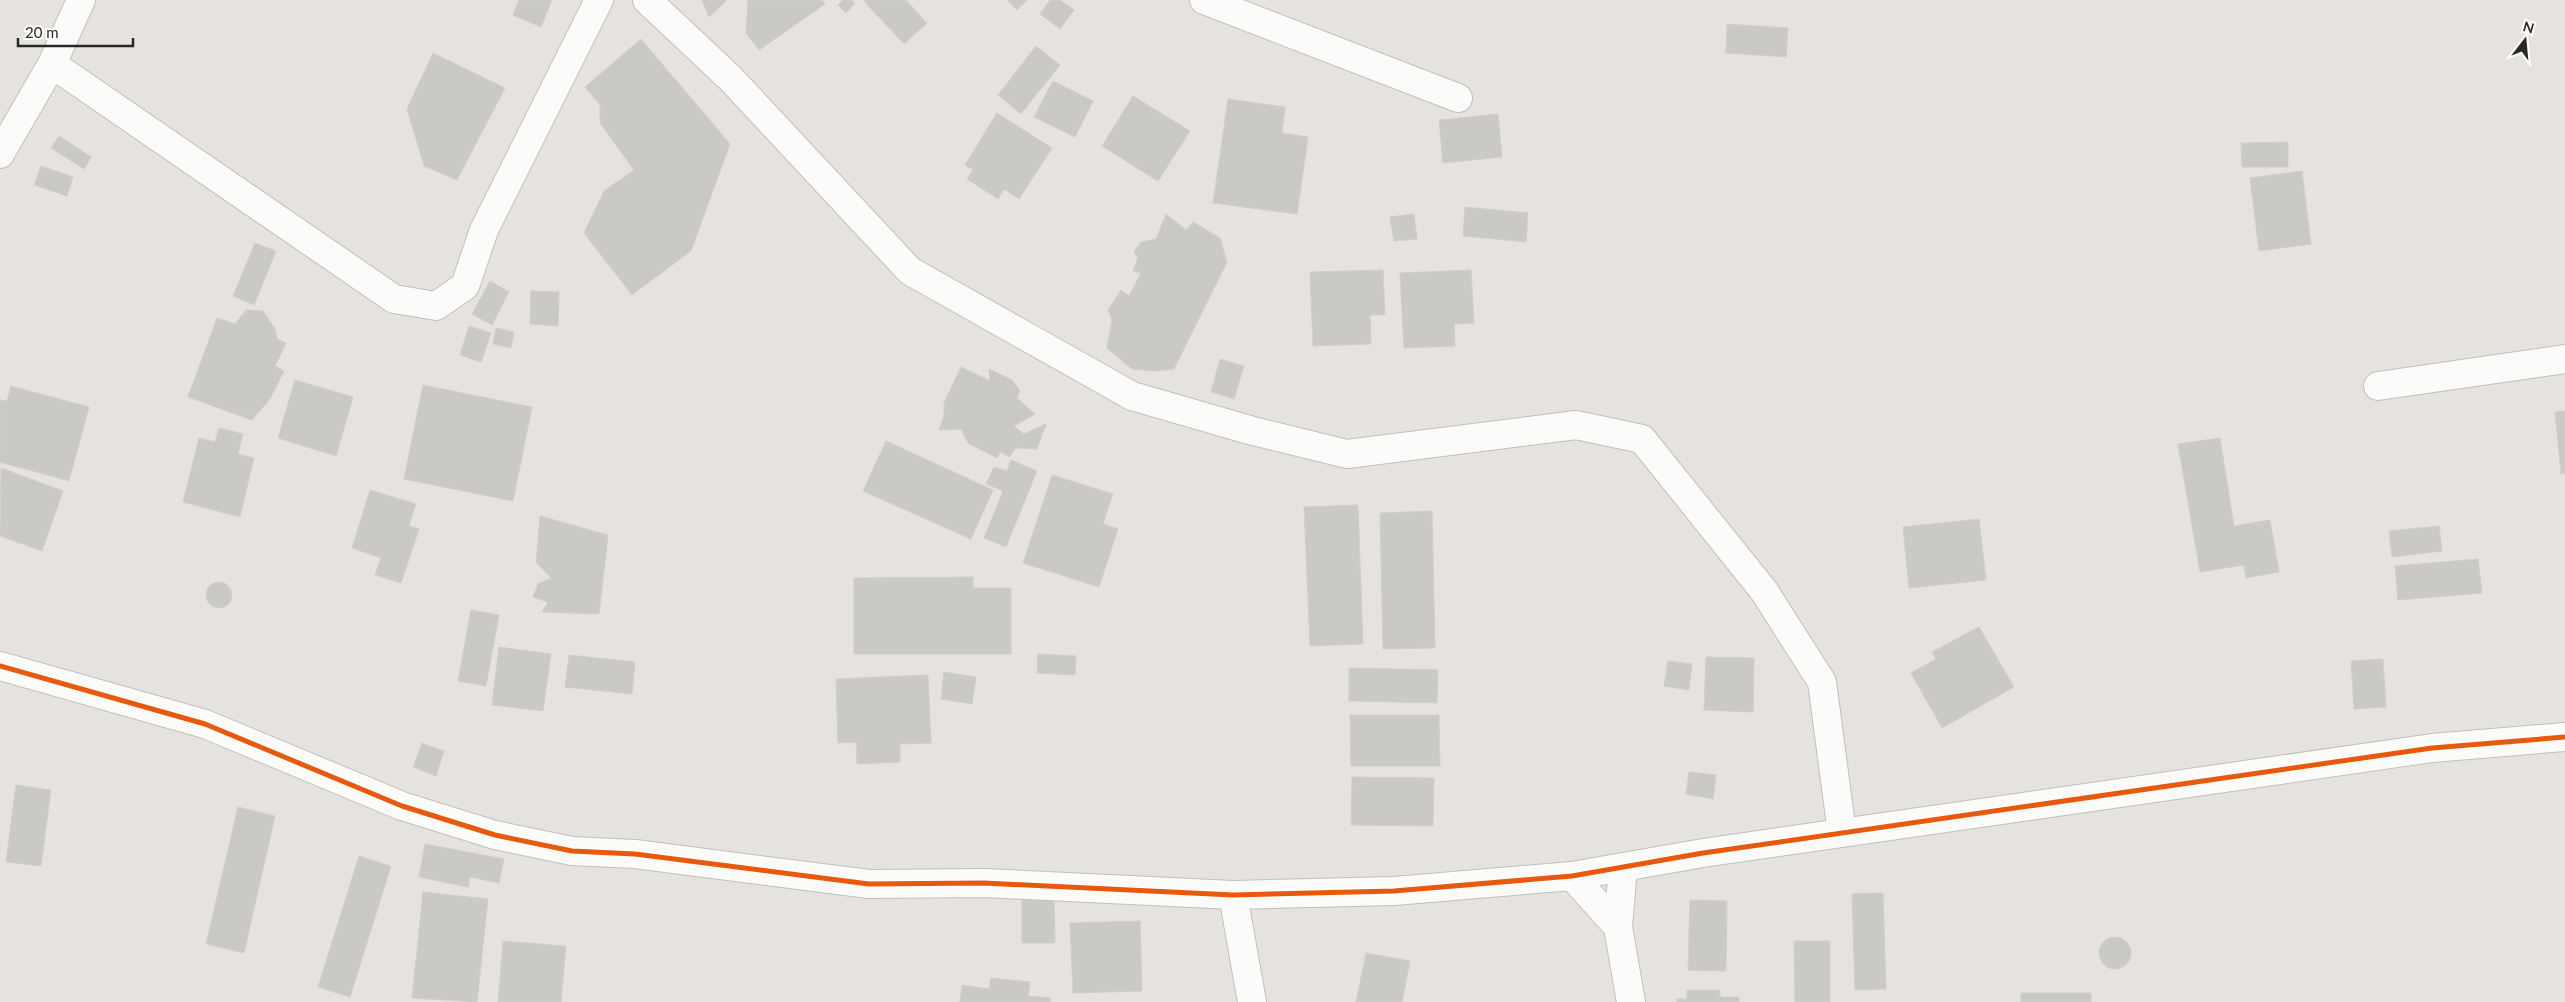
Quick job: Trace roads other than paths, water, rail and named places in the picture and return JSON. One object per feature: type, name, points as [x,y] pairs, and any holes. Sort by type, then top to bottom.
[{"type":"street","points":[[1,151],[52,64],[81,0]]},
{"type":"street","points":[[52,64],[394,299],[436,306],[465,286],[484,230],[599,0]]},
{"type":"street","points":[[647,0],[731,79],[910,271],[1132,396],[1253,431],[1347,454],[1576,425],[1642,439],[1764,592],[1822,682],[1842,833]]},
{"type":"street","points":[[1204,0],[1458,98]]},
{"type":"street","points":[[2378,386],[2565,359]]},
{"type":"street","points":[[0,666],[205,724],[402,806],[496,835],[572,850],[635,854],[868,884],[984,883],[1233,894],[1394,890],[1572,876],[1842,833],[2432,748],[2565,737]]},
{"type":"street","points":[[1623,867],[1618,927],[1631,1002]]},
{"type":"street","points":[[1572,876],[1618,927]]},
{"type":"street","points":[[1233,894],[1252,1002]]}]
